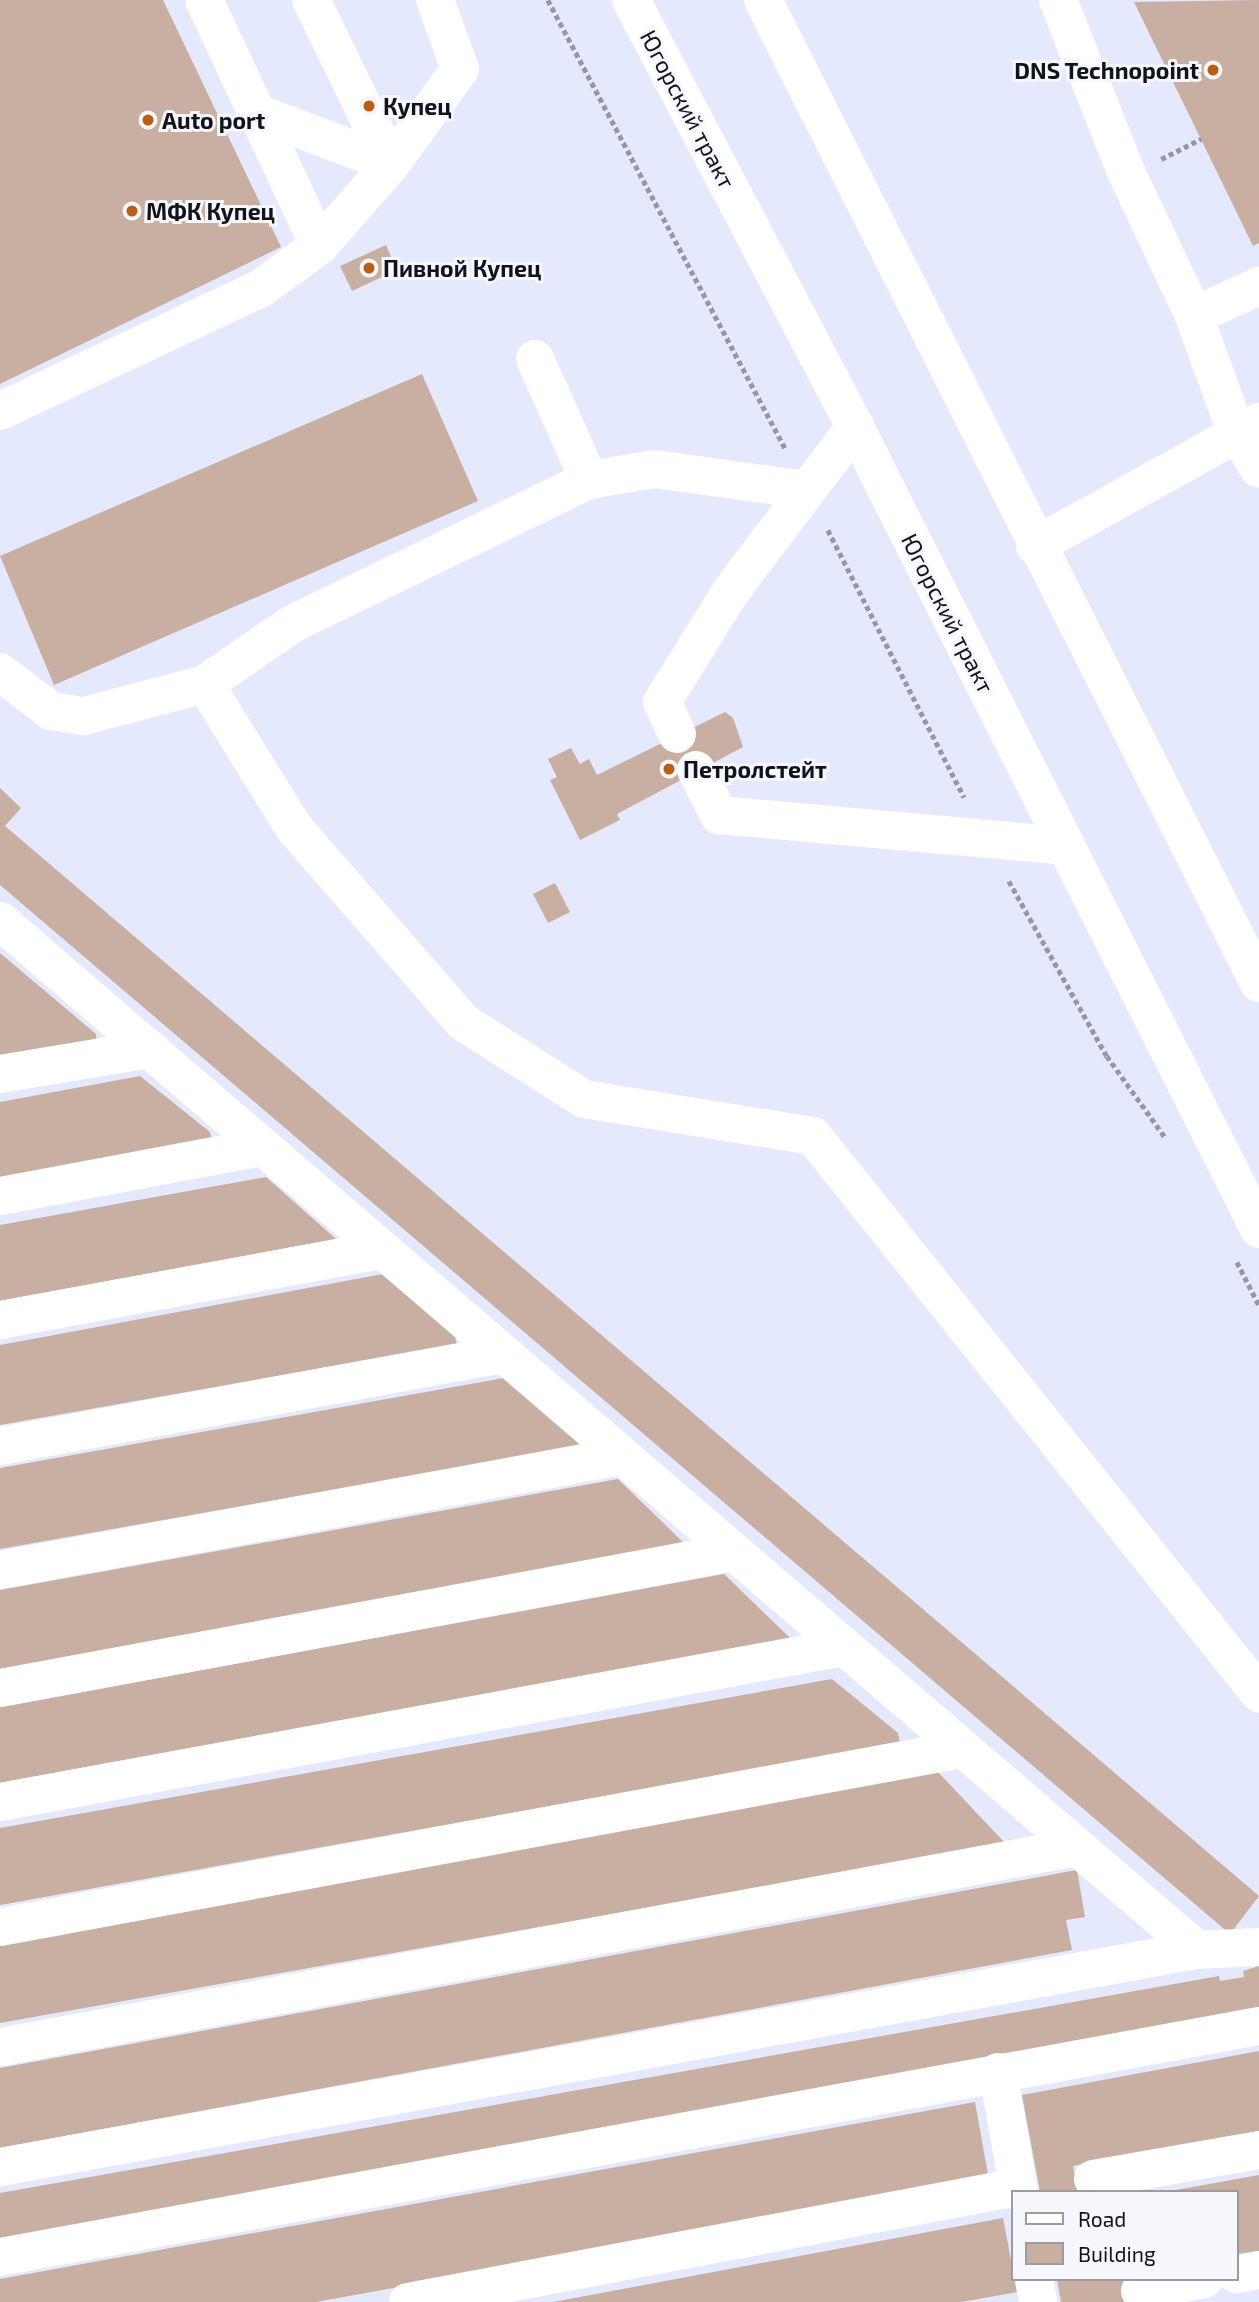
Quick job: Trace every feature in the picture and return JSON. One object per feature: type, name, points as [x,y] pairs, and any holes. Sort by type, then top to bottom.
[{"type":"main road","points":[[204,0],[319,246]]},
{"type":"main road","points":[[312,0],[391,164]]},
{"type":"main road","points":[[0,411],[261,288],[319,246],[391,164],[460,69],[435,0]]},
{"type":"main road","name":"Югорский тракт","points":[[631,0],[855,427],[1066,846],[1247,1243]]},
{"type":"main road","points":[[763,0],[1035,546],[1259,983]]},
{"type":"main road","points":[[1058,0],[1127,174],[1248,428],[1259,469]]},
{"type":"main road","points":[[257,113],[391,164]]},
{"type":"main road","points":[[1194,316],[1259,286]]},
{"type":"main road","points":[[535,359],[589,480]]},
{"type":"main road","points":[[677,734],[662,702],[731,591],[855,427]]},
{"type":"main road","points":[[1035,546],[1248,428]]},
{"type":"main road","points":[[0,672],[51,711],[84,716],[205,684],[292,624],[589,480],[655,469],[807,490]]},
{"type":"main road","points":[[205,684],[294,828],[463,1021],[584,1098],[813,1136],[1259,1693]]},
{"type":"main road","points":[[696,771],[719,815],[1066,846]]},
{"type":"main road","points":[[0,921],[1197,1950]]},
{"type":"main road","points":[[0,1074],[150,1049]]},
{"type":"main road","points":[[0,1196],[263,1147]]},
{"type":"main road","points":[[0,1320],[383,1250]]},
{"type":"main road","points":[[0,1446],[503,1354]]},
{"type":"main road","points":[[0,1570],[622,1456]]},
{"type":"main road","points":[[0,1688],[734,1552]]},
{"type":"main road","points":[[0,1802],[844,1647]]},
{"type":"main road","points":[[0,1927],[962,1749]]},
{"type":"main road","points":[[0,2047],[1077,1847]]},
{"type":"main road","points":[[0,2167],[1197,1950],[1259,1947]]},
{"type":"main road","points":[[0,2257],[1259,2026]]},
{"type":"main road","points":[[998,2072],[1018,2190]]},
{"type":"main road","points":[[1093,2179],[1259,2150]]},
{"type":"main road","points":[[408,2302],[1010,2191]]},
{"type":"main road","points":[[1238,2274],[1259,2270]]},
{"type":"main road","points":[[1034,2281],[1038,2302]]},
{"type":"main road","points":[[1140,2291],[1194,2281]]},
{"type":"path","points":[[548,0],[807,490],[985,839],[1107,1056],[1168,1141]]},
{"type":"path","points":[[1247,1243],[1259,1305]]},
{"type":"building","name":"МФК Купец","points":[[0,0],[163,0],[281,247],[0,384]]},
{"type":"building","name":"DNS Technopoint","points":[[1259,0],[1259,243],[1253,246],[1134,2]]},
{"type":"building","name":"Пивной Купец","points":[[386,245],[397,270],[352,291],[340,266]]},
{"type":"building","points":[[422,374],[478,501],[54,685],[0,556]]},
{"type":"building","points":[[725,712],[733,718],[743,747],[617,814],[620,820],[580,840],[550,780],[557,777],[548,759],[571,748],[580,764],[589,759],[597,775]]},
{"type":"building","points":[[0,788],[21,808],[5,826],[1259,1896],[1230,1934],[0,885]]},
{"type":"building","points":[[555,883],[570,912],[548,923],[533,894]]},
{"type":"building","points":[[0,953],[96,1034],[97,1049],[0,1061]]},
{"type":"building","points":[[140,1076],[210,1132],[214,1146],[0,1184],[0,1102]]},
{"type":"building","points":[[266,1177],[336,1239],[0,1301],[0,1225]]},
{"type":"building","points":[[383,1274],[453,1331],[457,1344],[0,1425],[0,1345]]},
{"type":"building","points":[[504,1378],[586,1445],[0,1549],[0,1468]]},
{"type":"building","points":[[618,1479],[688,1547],[0,1669],[0,1590]]},
{"type":"building","points":[[724,1574],[790,1638],[0,1783],[0,1707]]},
{"type":"building","points":[[832,1679],[898,1733],[900,1743],[0,1905],[0,1828]]},
{"type":"building","points":[[938,1772],[1006,1844],[0,2023],[0,1944]]},
{"type":"building","points":[[1077,1870],[1085,1917],[1066,1920],[1072,1950],[0,2148],[0,2068]]},
{"type":"building","points":[[1259,1966],[1259,2014],[0,2240],[0,2193],[1219,1976],[1220,1981],[1244,1977],[1243,1971]]},
{"type":"building","points":[[1259,2051],[1259,2131],[1073,2166],[1078,2190],[1040,2190],[1022,2095]]},
{"type":"building","points":[[975,2102],[989,2180],[316,2302],[0,2302],[0,2279]]},
{"type":"building","points":[[1259,2175],[1259,2252],[1238,2257],[1238,2190],[1176,2190]]},
{"type":"building","points":[[1003,2218],[1010,2255],[1010,2281],[1015,2281],[1017,2292],[962,2302],[553,2302]]},
{"type":"building","points":[[1057,2281],[1127,2281],[1131,2302],[1061,2302]]},
{"type":"place","name":"DNS Technopoint","points":[[1213,70]]},
{"type":"place","name":"Купец","points":[[369,106]]},
{"type":"place","name":"Auto port","points":[[148,120]]},
{"type":"place","name":"МФК Купец","points":[[132,211]]},
{"type":"place","name":"Пивной Купец","points":[[369,268]]},
{"type":"place","name":"Петролстейт","points":[[669,769]]}]
